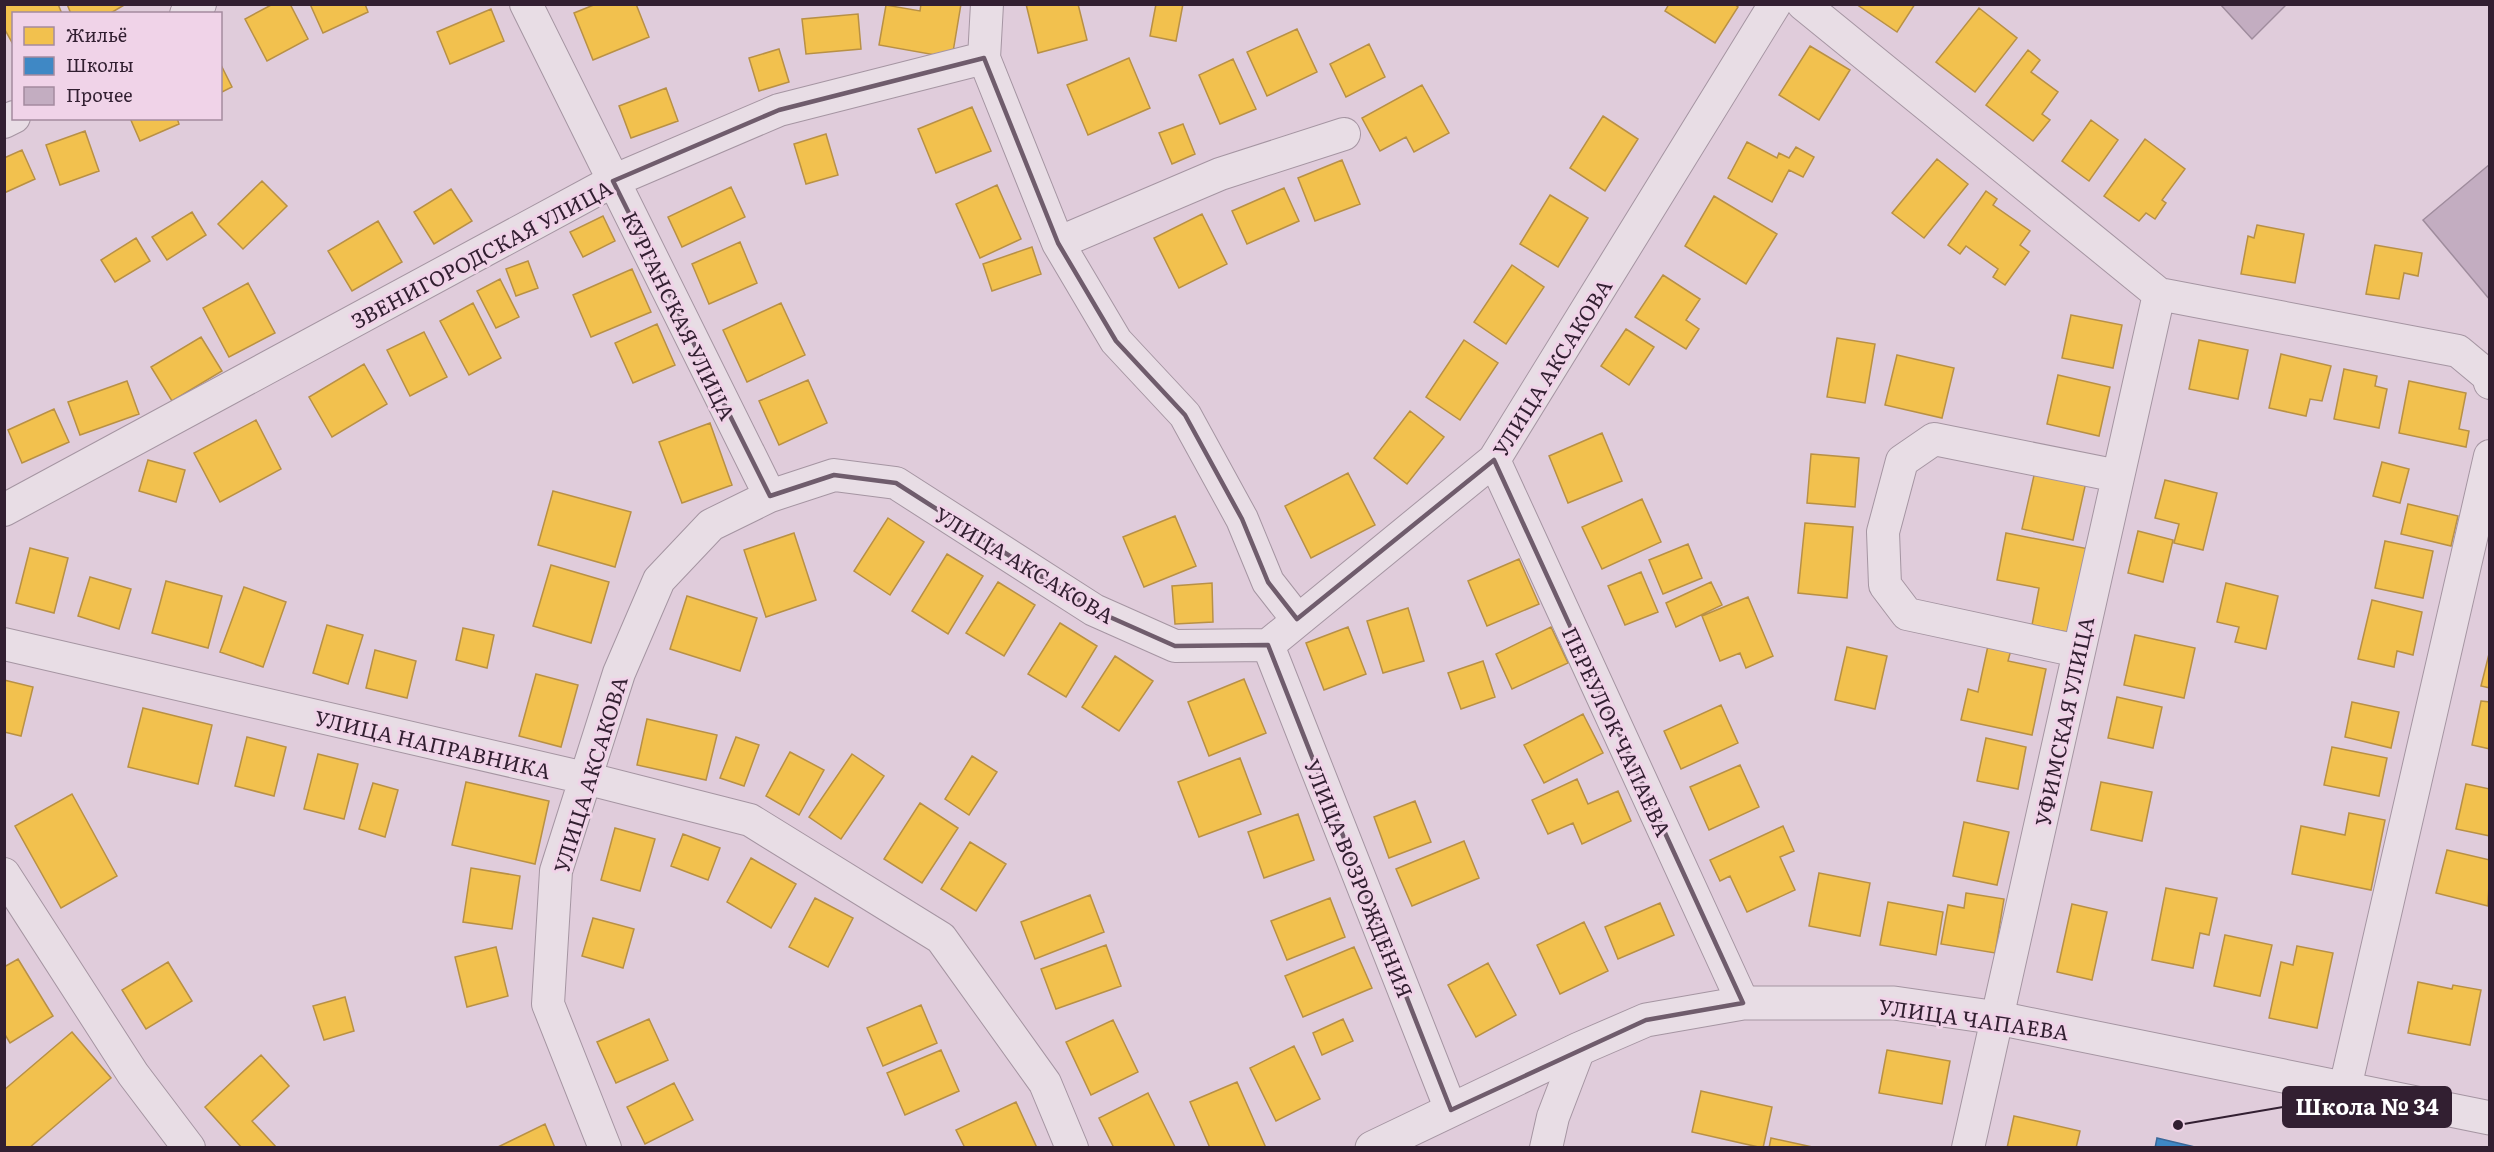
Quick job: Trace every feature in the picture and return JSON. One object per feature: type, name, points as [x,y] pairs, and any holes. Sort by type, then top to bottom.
[{"type":"street","name":"КУРГАНСКАЯ УЛИЦА","points":[[526,4],[770,496]]},
{"type":"street","points":[[987,4],[984,58],[1058,243],[1116,341],[1185,415],[1242,519],[1268,582],[1297,619]]},
{"type":"street","name":"УЛИЦА АКСАКОВА","points":[[605,1148],[548,1004],[556,871],[619,673],[658,580],[711,525],[770,496],[834,475],[896,483],[1094,610],[1175,646],[1268,645],[1494,460],[1775,4]]},
{"type":"street","points":[[1803,4],[2159,294],[2458,351],[2488,376],[2490,383]]},
{"type":"street","name":"ЗВЕНИГОРОДСКАЯ УЛИЦА","points":[[4,510],[613,181],[779,110],[984,58]]},
{"type":"street","points":[[1058,243],[1220,174],[1344,134]]},
{"type":"street","name":"УФИМСКАЯ УЛИЦА","points":[[1968,1148],[2159,294]]},
{"type":"street","points":[[2078,651],[1907,614],[1885,585],[1883,532],[1902,461],[1934,439],[2118,476]]},
{"type":"street","points":[[2345,1088],[2490,456]]},
{"type":"street","name":"ПЕРЕУЛОК ЧАПАЕВА","points":[[1494,460],[1743,1003]]},
{"type":"street","name":"УЛИЦА НАПРАВНИКА","points":[[4,644],[585,778],[750,820],[941,938],[1045,1083],[1072,1148]]},
{"type":"street","name":"УЛИЦА ВОЗРОЖДЕНИЯ","points":[[1268,645],[1451,1110]]},
{"type":"street","points":[[4,874],[133,1074],[189,1148]]},
{"type":"street","name":"УЛИЦА ЧАПАЕВА","points":[[1372,1148],[1579,1049],[1646,1020],[1743,1003],[1894,1003],[1998,1018],[2490,1118]]},
{"type":"street","points":[[1546,1148],[1552,1117],[1579,1049]]},
{"type":"highlighted area","points":[[984,58],[1058,243],[1116,341],[1185,415],[1242,519],[1268,582],[1297,619],[1494,460],[1743,1003],[1646,1020],[1451,1110],[1268,645],[1175,646],[1094,610],[896,483],[834,475],[770,496],[613,181],[779,110]]},
{"type":"building: Жильё","points":[[4,4],[58,4],[61,12],[12,12],[12,42],[4,28]]},
{"type":"building: Жильё","points":[[67,4],[126,4],[112,12],[70,12]]},
{"type":"building: Жильё","points":[[273,4],[290,4],[308,39],[267,61],[245,19]]},
{"type":"building: Жильё","points":[[310,4],[365,4],[368,12],[323,33]]},
{"type":"building: Жильё","points":[[596,4],[636,4],[649,37],[593,60],[574,13]]},
{"type":"building: Жильё","points":[[921,4],[961,4],[952,58],[879,45],[886,5],[920,11]]},
{"type":"building: Жильё","points":[[1026,4],[1078,4],[1087,40],[1038,53]]},
{"type":"building: Жильё","points":[[1156,4],[1183,4],[1176,41],[1150,36]]},
{"type":"building: Жильё","points":[[1669,4],[1734,4],[1738,7],[1715,43],[1665,11]]},
{"type":"building: Жильё","points":[[1856,4],[1915,4],[1897,32]]},
{"type":"building: Жильё","points":[[1979,8],[2017,38],[1975,92],[1936,62]]},
{"type":"building: Жильё","points":[[491,9],[504,41],[450,64],[437,32]]},
{"type":"building: Жильё","points":[[858,14],[861,49],[806,54],[802,19]]},
{"type":"building: Жильё","points":[[1297,29],[1317,72],[1267,96],[1247,52]]},
{"type":"building: Жильё","points":[[1369,44],[1385,77],[1346,97],[1330,64]]},
{"type":"building: Жильё","points":[[1810,46],[1850,70],[1819,120],[1779,95]]},
{"type":"building: Жильё","points":[[779,49],[789,82],[759,91],[749,58]]},
{"type":"building: Жильё","points":[[2028,50],[2040,60],[2031,72],[2058,92],[2042,114],[2050,120],[2033,141],[1986,105]]},
{"type":"building: Жильё","points":[[1129,58],[1150,108],[1088,135],[1067,85]]},
{"type":"building: Жильё","points":[[1233,59],[1256,109],[1220,124],[1199,75]]},
{"type":"building: Жильё","points":[[222,67],[232,87],[222,92]]},
{"type":"building: Жильё","points":[[1422,85],[1449,133],[1414,152],[1406,137],[1380,151],[1362,118]]},
{"type":"building: Жильё","points":[[666,88],[678,121],[631,138],[619,106]]},
{"type":"building: Жильё","points":[[972,107],[991,151],[936,173],[918,129]]},
{"type":"building: Жильё","points":[[1603,116],[1638,139],[1605,191],[1570,168]]},
{"type":"building: Жильё","points":[[131,120],[178,120],[179,124],[140,141]]},
{"type":"building: Жильё","points":[[2091,120],[2118,140],[2089,181],[2062,161]]},
{"type":"building: Жильё","points":[[1183,124],[1195,154],[1172,164],[1159,133]]},
{"type":"building: Жильё","points":[[85,131],[99,171],[60,185],[46,145]]},
{"type":"building: Жильё","points":[[826,134],[838,175],[806,184],[794,144]]},
{"type":"building: Жильё","points":[[2145,139],[2185,169],[2162,200],[2166,203],[2155,219],[2146,213],[2139,221],[2104,196]]},
{"type":"building: Жильё","points":[[1747,142],[1777,158],[1779,153],[1789,158],[1796,147],[1814,157],[1803,177],[1789,170],[1772,202],[1728,178]]},
{"type":"building: Жильё","points":[[22,150],[35,179],[4,193],[4,158]]},
{"type":"building: Жильё","points":[[1937,159],[1968,184],[1924,238],[1892,213]]},
{"type":"building: Жильё","points":[[1342,160],[1360,204],[1315,221],[1298,178]]},
{"type":"building: Жильё","points":[[262,181],[287,206],[243,249],[218,224]]},
{"type":"building: Жильё","points":[[997,185],[1021,239],[980,258],[956,204]]},
{"type":"building: Жильё","points":[[731,187],[745,217],[682,247],[668,217]]},
{"type":"building: Жильё","points":[[1284,188],[1299,221],[1247,244],[1232,211]]},
{"type":"building: Жильё","points":[[451,189],[472,221],[434,244],[414,212]]},
{"type":"building: Жильё","points":[[1986,191],[1997,199],[1993,205],[2030,231],[2020,245],[2029,252],[2005,285],[1993,277],[1998,269],[1966,246],[1960,254],[1948,245]]},
{"type":"building: Жильё","points":[[1550,195],[1588,218],[1558,267],[1520,244]]},
{"type":"building: Жильё","points":[[1714,196],[1777,234],[1746,284],[1685,246]]},
{"type":"building: Жильё","points":[[192,212],[206,235],[167,260],[152,237]]},
{"type":"building: Жильё","points":[[1202,214],[1227,264],[1179,288],[1154,238]]},
{"type":"building: Жильё","points":[[603,216],[615,241],[583,257],[570,232]]},
{"type":"building: Жильё","points":[[378,221],[402,262],[352,291],[328,251]]},
{"type":"building: Жильё","points":[[2257,225],[2304,234],[2295,283],[2241,274],[2248,236],[2254,238]]},
{"type":"building: Жильё","points":[[136,238],[150,261],[115,282],[101,260]]},
{"type":"building: Жильё","points":[[740,242],[757,283],[709,304],[692,264]]},
{"type":"building: Жильё","points":[[2375,245],[2422,253],[2418,276],[2404,273],[2399,299],[2366,294]]},
{"type":"building: Жильё","points":[[1032,247],[1041,274],[992,291],[983,264]]},
{"type":"building: Жильё","points":[[528,261],[538,288],[516,296],[506,269]]},
{"type":"building: Жильё","points":[[1512,265],[1544,287],[1506,344],[1474,322]]},
{"type":"building: Жильё","points":[[632,269],[651,312],[591,337],[573,295]]},
{"type":"building: Жильё","points":[[1663,275],[1700,299],[1686,320],[1699,329],[1686,349],[1635,317]]},
{"type":"building: Жильё","points":[[500,279],[519,317],[496,328],[477,291]]},
{"type":"building: Жильё","points":[[248,283],[275,333],[229,357],[203,308]]},
{"type":"building: Жильё","points":[[473,303],[501,358],[469,375],[440,321]]},
{"type":"building: Жильё","points":[[781,303],[805,355],[747,382],[723,330]]},
{"type":"building: Жильё","points":[[2071,315],[2122,325],[2113,368],[2062,358]]},
{"type":"building: Жильё","points":[[657,324],[675,365],[633,383],[615,343]]},
{"type":"building: Жильё","points":[[1626,329],[1654,347],[1629,385],[1601,366]]},
{"type":"building: Жильё","points":[[424,332],[447,377],[410,396],[387,350]]},
{"type":"building: Жильё","points":[[201,337],[222,371],[172,401],[151,367]]},
{"type":"building: Жильё","points":[[1837,338],[1875,344],[1865,403],[1827,397]]},
{"type":"building: Жильё","points":[[1464,340],[1498,363],[1460,420],[1426,397]]},
{"type":"building: Жильё","points":[[2199,340],[2248,350],[2238,399],[2189,389]]},
{"type":"building: Жильё","points":[[2281,354],[2331,366],[2322,401],[2310,399],[2306,416],[2269,408]]},
{"type":"building: Жильё","points":[[1897,355],[1954,368],[1942,418],[1885,405]]},
{"type":"building: Жильё","points":[[364,364],[387,404],[332,437],[309,397]]},
{"type":"building: Жильё","points":[[2344,369],[2377,376],[2375,386],[2387,389],[2379,428],[2334,419]]},
{"type":"building: Жильё","points":[[2058,375],[2110,387],[2099,436],[2047,424]]},
{"type":"building: Жильё","points":[[808,380],[827,423],[779,445],[759,401]]},
{"type":"building: Жильё","points":[[127,381],[139,414],[80,435],[68,402]]},
{"type":"building: Жильё","points":[[2409,381],[2466,393],[2459,429],[2469,431],[2466,447],[2399,433]]},
{"type":"building: Жильё","points":[[54,409],[69,442],[22,463],[8,430]]},
{"type":"building: Жильё","points":[[1410,411],[1444,437],[1407,484],[1374,458]]},
{"type":"building: Жильё","points":[[256,420],[281,469],[220,502],[194,453]]},
{"type":"building: Жильё","points":[[710,423],[732,485],[682,503],[659,442]]},
{"type":"building: Жильё","points":[[1602,433],[1622,481],[1568,503],[1549,456]]},
{"type":"building: Жильё","points":[[1811,454],[1859,458],[1855,507],[1807,503]]},
{"type":"building: Жильё","points":[[148,460],[185,470],[176,502],[139,491]]},
{"type":"building: Жильё","points":[[2382,462],[2409,469],[2400,503],[2373,496]]},
{"type":"building: Жильё","points":[[2035,471],[2086,482],[2073,540],[2022,529]]},
{"type":"building: Жильё","points":[[1348,473],[1375,525],[1311,558],[1285,506]]},
{"type":"building: Жильё","points":[[2165,480],[2217,493],[2203,550],[2174,543],[2179,524],[2155,518]]},
{"type":"building: Жильё","points":[[553,491],[631,512],[615,567],[538,545]]},
{"type":"building: Жильё","points":[[1642,499],[1661,542],[1602,569],[1582,527]]},
{"type":"building: Жильё","points":[[2408,504],[2458,516],[2451,546],[2401,534]]},
{"type":"building: Жильё","points":[[1175,516],[1196,566],[1144,587],[1123,537]]},
{"type":"building: Жильё","points":[[888,518],[924,542],[890,595],[854,571]]},
{"type":"building: Жильё","points":[[1805,523],[1853,527],[1847,598],[1798,593]]},
{"type":"building: Жильё","points":[[2138,531],[2173,540],[2163,582],[2128,573]]},
{"type":"building: Жильё","points":[[794,533],[816,600],[766,617],[744,550]]},
{"type":"building: Жильё","points":[[2006,533],[2089,549],[2072,633],[2032,625],[2039,588],[1997,580]]},
{"type":"building: Жильё","points":[[2385,541],[2433,551],[2423,598],[2375,588]]},
{"type":"building: Жильё","points":[[1688,544],[1702,578],[1663,594],[1649,560]]},
{"type":"building: Жильё","points":[[30,548],[68,558],[54,613],[16,603]]},
{"type":"building: Жильё","points":[[947,554],[983,576],[948,634],[912,611]]},
{"type":"building: Жильё","points":[[1519,559],[1539,604],[1487,626],[1468,581]]},
{"type":"building: Жильё","points":[[551,565],[609,582],[591,643],[533,626]]},
{"type":"building: Жильё","points":[[1641,572],[1658,612],[1625,625],[1608,586]]},
{"type":"building: Жильё","points":[[90,577],[131,589],[119,629],[78,616]]},
{"type":"building: Жильё","points":[[166,581],[222,596],[208,648],[152,633]]},
{"type":"building: Жильё","points":[[998,582],[1035,605],[1004,656],[966,633]]},
{"type":"building: Жильё","points":[[1711,582],[1722,605],[1676,627],[1666,603]]},
{"type":"building: Жильё","points":[[1212,583],[1213,622],[1175,624],[1172,586]]},
{"type":"building: Жильё","points":[[2226,583],[2278,596],[2266,649],[2235,642],[2239,627],[2217,622]]},
{"type":"building: Жильё","points":[[244,587],[286,602],[263,667],[220,652]]},
{"type":"building: Жильё","points":[[687,596],[757,618],[740,671],[670,649]]},
{"type":"building: Жильё","points":[[1748,597],[1773,656],[1746,668],[1740,653],[1720,661],[1702,616]]},
{"type":"building: Жильё","points":[[2372,600],[2422,612],[2413,655],[2397,651],[2394,667],[2358,659]]},
{"type":"building: Жильё","points":[[1408,608],[1424,661],[1383,673],[1367,621]]},
{"type":"building: Жильё","points":[[1060,623],[1097,646],[1066,697],[1028,674]]},
{"type":"building: Жильё","points":[[327,625],[363,635],[348,684],[313,673]]},
{"type":"building: Жильё","points":[[1348,627],[1366,674],[1324,690],[1306,643]]},
{"type":"building: Жильё","points":[[1551,627],[1568,663],[1512,689],[1496,654]]},
{"type":"building: Жильё","points":[[463,628],[494,635],[487,668],[456,660]]},
{"type":"building: Жильё","points":[[2135,635],[2195,648],[2184,698],[2124,685]]},
{"type":"building: Жильё","points":[[1989,641],[2012,646],[2008,661],[2046,669],[2032,735],[1961,720],[1968,689],[1978,692]]},
{"type":"building: Жильё","points":[[1847,647],[1887,656],[1875,709],[1835,700]]},
{"type":"building: Жильё","points":[[375,650],[416,661],[407,698],[366,688]]},
{"type":"building: Жильё","points":[[2490,650],[2490,688],[2481,686]]},
{"type":"building: Жильё","points":[[1115,656],[1153,681],[1119,731],[1082,707]]},
{"type":"building: Жильё","points":[[1483,661],[1495,697],[1461,709],[1448,673]]},
{"type":"building: Жильё","points":[[536,674],[578,685],[561,747],[519,736]]},
{"type":"building: Жильё","points":[[1244,679],[1266,733],[1209,756],[1188,702]]},
{"type":"building: Жильё","points":[[4,680],[33,687],[21,736],[4,732]]},
{"type":"building: Жильё","points":[[2117,697],[2162,707],[2153,748],[2108,738]]},
{"type":"building: Жильё","points":[[2481,701],[2490,702],[2490,749],[2472,745]]},
{"type":"building: Жильё","points":[[2352,702],[2399,712],[2391,748],[2345,737]]},
{"type":"building: Жильё","points":[[1721,705],[1738,743],[1681,769],[1664,731]]},
{"type":"building: Жильё","points":[[143,708],[212,725],[198,784],[128,767]]},
{"type":"building: Жильё","points":[[1583,714],[1603,753],[1544,783],[1524,745]]},
{"type":"building: Жильё","points":[[647,719],[717,735],[706,780],[637,765]]},
{"type":"building: Жильё","points":[[247,737],[286,747],[274,796],[235,786]]},
{"type":"building: Жильё","points":[[736,737],[759,745],[744,786],[720,778]]},
{"type":"building: Жильё","points":[[1986,738],[2026,747],[2018,789],[1977,781]]},
{"type":"building: Жильё","points":[[2332,747],[2387,758],[2379,796],[2324,785]]},
{"type":"building: Жильё","points":[[790,752],[824,770],[799,815],[766,796]]},
{"type":"building: Жильё","points":[[318,754],[358,764],[344,819],[304,809]]},
{"type":"building: Жильё","points":[[852,754],[884,776],[841,839],[809,817]]},
{"type":"building: Жильё","points":[[972,756],[997,772],[969,815],[945,799]]},
{"type":"building: Жильё","points":[[1240,758],[1261,814],[1199,837],[1178,782]]},
{"type":"building: Жильё","points":[[1740,765],[1759,807],[1709,830],[1690,787]]},
{"type":"building: Жильё","points":[[1577,779],[1588,804],[1618,791],[1631,821],[1582,844],[1573,823],[1548,834],[1532,800]]},
{"type":"building: Жильё","points":[[466,782],[549,801],[535,864],[452,845]]},
{"type":"building: Жильё","points":[[2101,782],[2152,792],[2142,841],[2091,830]]},
{"type":"building: Жильё","points":[[373,783],[398,790],[385,837],[359,829]]},
{"type":"building: Жильё","points":[[2466,784],[2490,789],[2490,836],[2456,829]]},
{"type":"building: Жильё","points":[[72,794],[117,876],[61,908],[15,826]]},
{"type":"building: Жильё","points":[[1415,801],[1431,842],[1389,858],[1374,817]]},
{"type":"building: Жильё","points":[[920,803],[958,828],[922,883],[884,859]]},
{"type":"building: Жильё","points":[[2349,813],[2385,820],[2371,890],[2292,874],[2301,826],[2345,835]]},
{"type":"building: Жильё","points":[[1298,814],[1314,860],[1264,878],[1248,832]]},
{"type":"building: Жильё","points":[[1964,822],[2009,832],[1997,885],[1953,876]]},
{"type":"building: Жильё","points":[[1783,826],[1794,851],[1780,857],[1795,890],[1747,912],[1730,876],[1720,881],[1710,860]]},
{"type":"building: Жильё","points":[[615,828],[655,839],[640,891],[601,880]]},
{"type":"building: Жильё","points":[[683,834],[720,848],[708,880],[671,866]]},
{"type":"building: Жильё","points":[[1464,841],[1479,878],[1412,906],[1396,869]]},
{"type":"building: Жильё","points":[[970,842],[1006,864],[976,911],[941,889]]},
{"type":"building: Жильё","points":[[2447,850],[2490,860],[2488,906],[2436,893]]},
{"type":"building: Жильё","points":[[751,858],[796,884],[771,928],[727,902]]},
{"type":"building: Жильё","points":[[471,868],[520,876],[512,929],[463,922]]},
{"type":"building: Жильё","points":[[1819,873],[1870,883],[1860,936],[1809,926]]},
{"type":"building: Жильё","points":[[2166,888],[2217,898],[2209,935],[2200,933],[2193,968],[2152,960]]},
{"type":"building: Жильё","points":[[1966,893],[2004,899],[1995,953],[1941,944],[1948,905],[1964,908]]},
{"type":"building: Жильё","points":[[1090,895],[1104,932],[1035,959],[1021,922]]},
{"type":"building: Жильё","points":[[815,898],[853,918],[828,967],[789,947]]},
{"type":"building: Жильё","points":[[1330,898],[1345,937],[1287,960],[1271,921]]},
{"type":"building: Жильё","points":[[1888,902],[1943,912],[1936,955],[1880,945]]},
{"type":"building: Жильё","points":[[1660,903],[1674,935],[1618,959],[1605,927]]},
{"type":"building: Жильё","points":[[2072,904],[2107,912],[2092,980],[2057,972]]},
{"type":"building: Жильё","points":[[593,918],[634,929],[623,968],[582,956]]},
{"type":"building: Жильё","points":[[1584,922],[1608,971],[1560,994],[1537,945]]},
{"type":"building: Жильё","points":[[2225,935],[2272,945],[2260,996],[2214,986]]},
{"type":"building: Жильё","points":[[1106,945],[1121,986],[1056,1009],[1041,969]]},
{"type":"building: Жильё","points":[[2297,946],[2333,953],[2317,1028],[2269,1018],[2281,962],[2293,965]]},
{"type":"building: Жильё","points":[[496,947],[508,996],[467,1007],[455,957]]},
{"type":"building: Жильё","points":[[1354,947],[1372,988],[1303,1017],[1285,976]]},
{"type":"building: Жильё","points":[[18,959],[53,1016],[10,1043],[4,1033],[4,967]]},
{"type":"building: Жильё","points":[[168,962],[192,1001],[146,1029],[122,990]]},
{"type":"building: Жильё","points":[[1488,963],[1516,1015],[1476,1037],[1448,985]]},
{"type":"building: Жильё","points":[[2418,982],[2452,989],[2453,985],[2481,990],[2470,1045],[2408,1033]]},
{"type":"building: Жильё","points":[[345,997],[354,1031],[324,1040],[313,1006]]},
{"type":"building: Жильё","points":[[921,1005],[937,1043],[883,1066],[867,1028]]},
{"type":"building: Жильё","points":[[649,1019],[668,1060],[616,1083],[597,1042]]},
{"type":"building: Жильё","points":[[1343,1019],[1353,1041],[1322,1055],[1313,1033]]},
{"type":"building: Жильё","points":[[1113,1020],[1138,1072],[1091,1095],[1066,1042]]},
{"type":"building: Жильё","points":[[72,1032],[111,1078],[29,1148],[4,1148],[4,1090]]},
{"type":"building: Жильё","points":[[1294,1046],[1320,1099],[1276,1121],[1250,1068]]},
{"type":"building: Жильё","points":[[941,1050],[959,1091],[905,1115],[887,1073]]},
{"type":"building: Жильё","points":[[1887,1050],[1950,1061],[1942,1104],[1879,1093]]},
{"type":"building: Жильё","points":[[261,1055],[289,1086],[252,1121],[277,1148],[242,1148],[205,1107]]},
{"type":"building: Жильё","points":[[1237,1082],[1266,1148],[1210,1148],[1190,1102]]},
{"type":"building: Жильё","points":[[674,1083],[693,1120],[645,1144],[627,1107]]},
{"type":"building: Жильё","points":[[1701,1091],[1772,1107],[1763,1148],[1692,1132]]},
{"type":"building: Жильё","points":[[1148,1093],[1175,1147],[1114,1148],[1099,1118]]},
{"type":"building: Жильё","points":[[1016,1102],[1037,1148],[965,1148],[956,1130]]},
{"type":"building: Жильё","points":[[2014,1116],[2080,1131],[2076,1148],[2007,1148]]},
{"type":"building: Жильё","points":[[545,1124],[555,1148],[496,1148]]},
{"type":"building: Жильё","points":[[1771,1138],[1817,1148],[1769,1148]]},
{"type":"building: Школы","points":[[2157,1138],[2199,1148],[2155,1148]]},
{"type":"building: Прочее","points":[[2220,4],[2287,4],[2252,39]]},
{"type":"building: Прочее","points":[[2490,164],[2490,300],[2423,220]]},
{"type":"place","name":"Школа № 34","points":[[2178,1125]]}]
